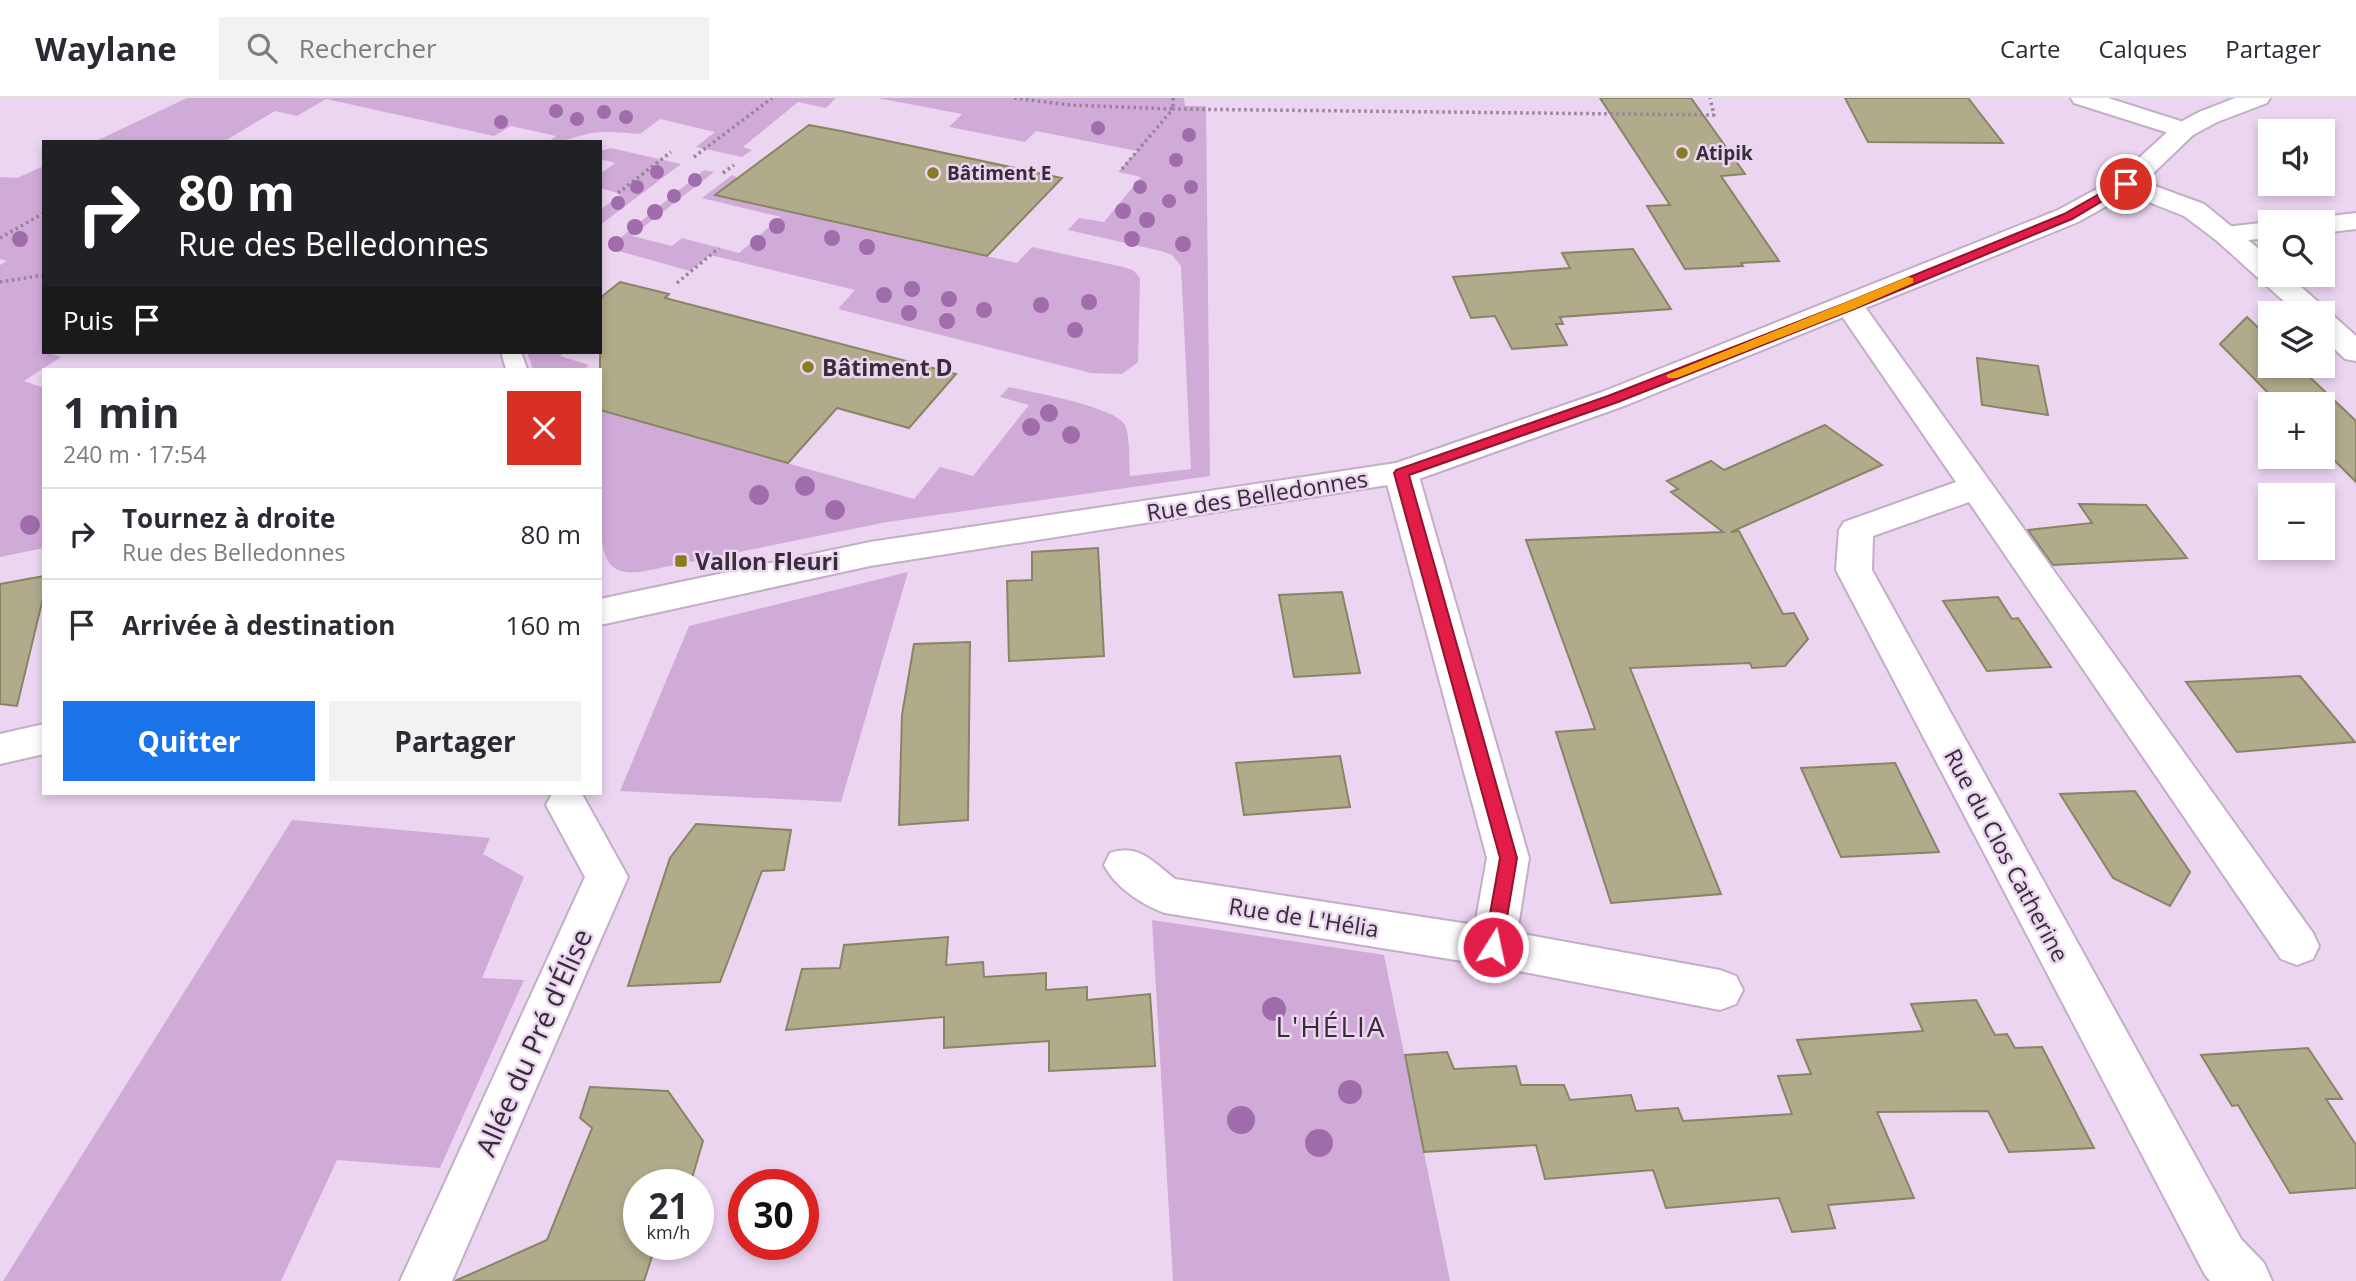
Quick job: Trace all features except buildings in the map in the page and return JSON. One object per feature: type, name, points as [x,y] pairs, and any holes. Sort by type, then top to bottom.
[{"type":"street","points":[[2083,98],[2184,130]]},
{"type":"street","name":"Rue des Belledonnes","points":[[602,612],[870,554],[1401,473],[1613,399],[1850,306],[2068,216],[2126,184],[2184,130],[2208,117],[2258,98]]},
{"type":"street","points":[[2126,184],[2194,210],[2258,262]]},
{"type":"street","points":[[2335,223],[2356,221]]},
{"type":"street","points":[[2226,234],[2258,231]]},
{"type":"street","points":[[2285,287],[2301,301]]},
{"type":"street","points":[[1850,306],[2297,946]]},
{"type":"street","points":[[2335,333],[2356,352]]},
{"type":"street","points":[[1401,473],[1508,858],[1493,947]]},
{"type":"street","name":"Rue du Clos Catherine","points":[[1976,487],[1856,530],[1854,570],[2223,1257],[2246,1281]]},
{"type":"street","points":[[0,749],[42,739]]},
{"type":"street","name":"Allée du Pré d'Élise","points":[[426,1281],[607,877],[567,805]]},
{"type":"street","name":"Rue de L'Hélia","points":[[1125,865],[1165,895],[1493,947],[1720,990]]},
{"type":"path","points":[[694,157],[772,98]]},
{"type":"path","points":[[1014,98],[1070,105],[1173,109],[1714,115],[1710,98]]},
{"type":"path","points":[[1122,169],[1173,109],[1172,98]]},
{"type":"path","points":[[618,192],[671,152]]},
{"type":"path","points":[[723,173],[734,165]]},
{"type":"path","points":[[0,238],[42,213]]},
{"type":"path","points":[[677,283],[719,248]]},
{"type":"path","points":[[0,282],[42,275]]},
{"type":"shaded area","points":[[187,98],[836,98],[826,108],[798,102],[743,147],[752,150],[742,157],[696,147],[715,132],[660,119],[640,134],[600,132],[551,140],[556,136],[511,126],[494,136],[326,99],[297,116],[275,111],[226,140],[98,140]]},
{"type":"shaded area","points":[[877,98],[1184,98],[1185,106],[1206,106],[1210,476],[887,522],[640,572],[620,571],[610,564],[602,540],[602,411],[914,499],[940,467],[973,476],[1029,405],[1000,397],[1009,387],[1092,407],[1120,420],[1126,427],[1130,476],[1191,469],[1181,266],[1172,255],[1161,251],[1068,230],[1079,218],[1104,222],[1141,177],[1118,172],[1137,151],[1036,131],[1025,142],[949,127],[962,114]]},
{"type":"shaded area","points":[[611,148],[681,164],[602,223],[602,208],[621,194],[602,189],[602,173],[615,163],[602,160],[602,150]]},
{"type":"shaded area","points":[[42,167],[42,354],[61,357],[24,381],[42,387],[42,548],[0,557],[0,265],[7,261],[0,259],[0,177],[17,178]]},
{"type":"shaded area","points":[[704,170],[714,172],[632,236],[672,246],[682,238],[739,253],[781,217],[702,198],[732,175],[738,178],[716,195],[1017,263],[1032,247],[1123,267],[1133,270],[1140,278],[1138,362],[1122,374],[1091,373],[838,309],[855,290],[710,255],[690,271],[608,248]]},
{"type":"shaded area","points":[[528,354],[562,354],[560,356],[589,365],[585,368],[533,368]]},
{"type":"shaded area","points":[[908,572],[841,802],[620,791],[689,626]]},
{"type":"shaded area","points":[[292,820],[490,838],[483,854],[524,877],[482,978],[524,980],[440,1168],[337,1160],[281,1281],[3,1281]]},
{"type":"shaded area","points":[[1152,920],[1384,955],[1450,1281],[1173,1281]]},
{"type":"slow traffic","points":[[1673,375],[1850,306],[1908,280]]},
{"type":"place","name":"Atipik","points":[[1682,153]]},
{"type":"place","name":"Bâtiment E","points":[[933,173]]},
{"type":"place","name":"Bâtiment D","points":[[808,367]]},
{"type":"place","name":"Vallon Fleuri","points":[[681,561]]},
{"type":"district","name":"L'HÉLIA","points":[[1331,1026]]},
{"type":"route","points":[[1493,947],[1508,858],[1401,473],[1613,399],[1850,306],[2068,216],[2126,184]]}]
